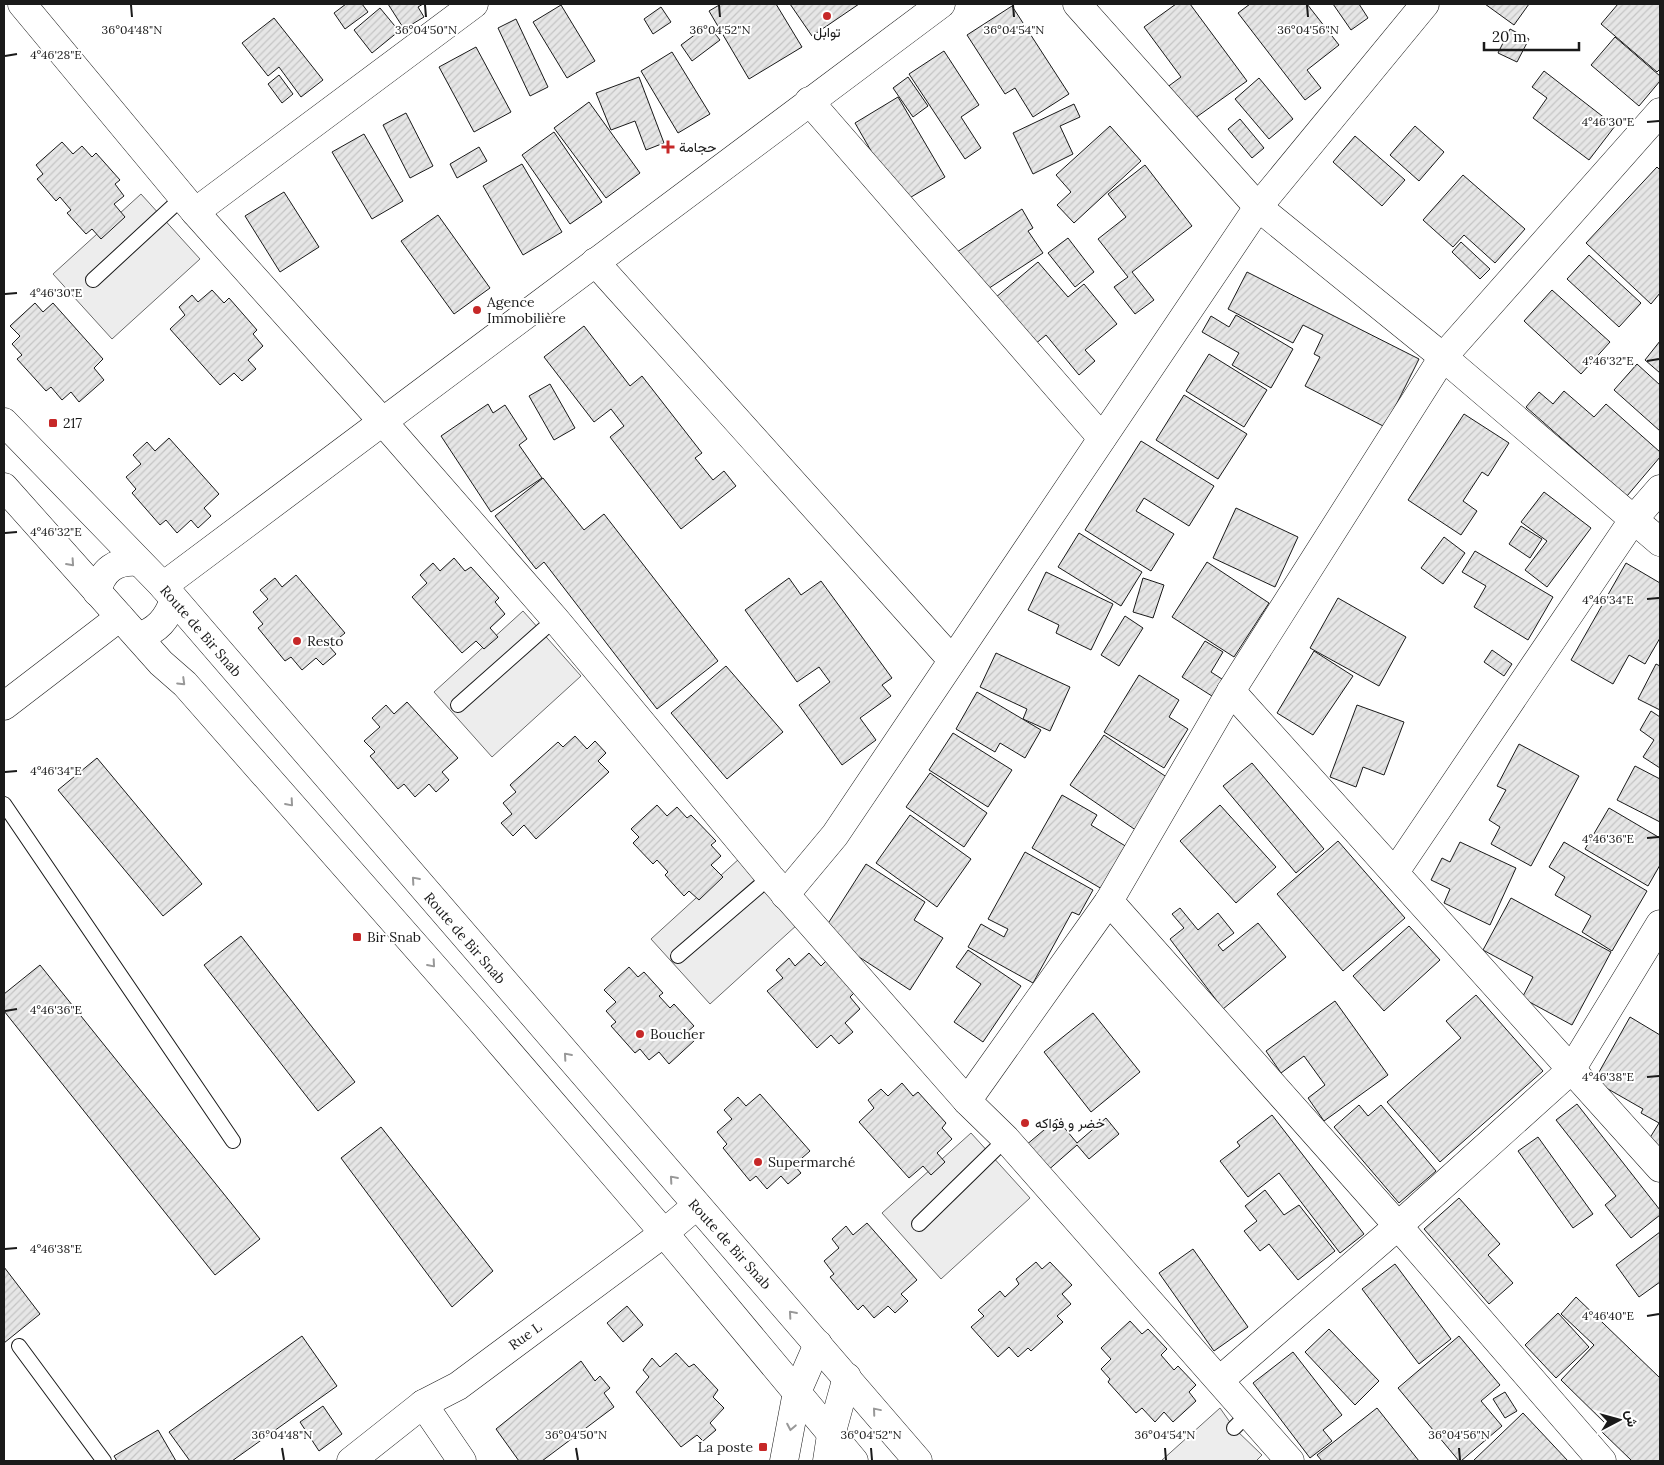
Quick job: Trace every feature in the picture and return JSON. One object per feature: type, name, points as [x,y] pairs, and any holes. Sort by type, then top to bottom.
[{"type":"street","points":[[189,204],[474,4]]},
{"type":"street","points":[[138,637],[151,632],[162,624],[170,613],[169,593],[383,422],[809,101],[941,4]]},
{"type":"street","points":[[1077,4],[1258,207],[1442,357],[1660,542]]},
{"type":"street","points":[[778,886],[835,835],[1258,207],[1425,4]]},
{"type":"street","points":[[30,6],[189,204],[555,619],[778,886],[967,1100],[1006,1139],[1220,1380],[1241,1421],[1290,1461]]},
{"type":"street","points":[[809,101],[1102,438]]},
{"type":"street","points":[[967,1100],[1110,901],[1232,691],[1442,357],[1655,129]]},
{"type":"street","points":[[595,262],[952,660]]},
{"type":"street","name":"Route de Bir Snab","points":[[4,422],[169,593],[918,1461]]},
{"type":"street","points":[[4,487],[138,637],[184,684],[465,1002],[664,1233],[797,1392],[829,1448],[854,1461]]},
{"type":"street","points":[[1396,872],[1633,520],[1660,489]]},
{"type":"street","points":[[97,592],[100,581],[106,571],[116,564],[127,561],[138,562]]},
{"type":"street","points":[[4,706],[120,617]]},
{"type":"street","points":[[1232,691],[1660,1168]]},
{"type":"street","points":[[1110,901],[1398,1226],[1602,1461]]},
{"type":"street","points":[[1220,1380],[1398,1226],[1571,1070],[1660,924]]},
{"type":"street","name":"Rue L","points":[[351,1461],[423,1404],[458,1386],[664,1233],[696,1206]]},
{"type":"street","points":[[784,1461],[797,1392],[818,1344]]},
{"type":"street","points":[[829,1448],[847,1377]]},
{"type":"street","points":[[423,1404],[462,1461]]},
{"type":"lane","points":[[93,280],[189,204]]},
{"type":"lane","points":[[458,705],[555,619]]},
{"type":"lane","points":[[4,804],[232,1141]]},
{"type":"lane","points":[[678,956],[778,886]]},
{"type":"lane","points":[[919,1224],[1006,1139]]},
{"type":"lane","points":[[19,1346],[104,1461]]},
{"type":"shaded area","points":[[141,194],[200,259],[112,339],[53,274]]},
{"type":"shaded area","points":[[523,611],[581,676],[492,757],[434,692]]},
{"type":"shaded area","points":[[740,858],[798,924],[710,1004],[651,939]]},
{"type":"shaded area","points":[[971,1133],[1030,1198],[941,1279],[882,1213]]},
{"type":"shaded area","points":[[1220,1408],[1234,1428],[1262,1455],[1256,1461],[1161,1461]]},
{"type":"building","points":[[346,4],[362,4],[368,12],[345,29],[334,13]]},
{"type":"building","points":[[388,4],[423,4],[418,7],[424,17],[404,29]]},
{"type":"building","points":[[721,4],[776,4],[802,47],[749,79],[709,11]]},
{"type":"building","points":[[790,4],[859,4],[812,36]]},
{"type":"building","points":[[1176,4],[1190,4],[1247,81],[1191,121],[1166,88],[1181,77],[1144,27]]},
{"type":"building","points":[[1250,4],[1307,4],[1339,45],[1307,70],[1321,88],[1305,100],[1238,13]]},
{"type":"building","points":[[1333,4],[1359,4],[1368,18],[1351,30]]},
{"type":"building","points":[[1485,4],[1529,4],[1514,25]]},
{"type":"building","points":[[1618,4],[1660,4],[1660,69],[1657,72],[1601,24]]},
{"type":"building","points":[[561,5],[595,61],[567,78],[533,22]]},
{"type":"building","points":[[1012,6],[1069,94],[1033,117],[1015,88],[1005,94],[967,35]]},
{"type":"building","points":[[661,7],[671,22],[653,34],[644,19]]},
{"type":"building","points":[[380,8],[399,31],[372,53],[354,30]]},
{"type":"building","points":[[274,18],[323,80],[301,97],[279,67],[268,76],[242,43]]},
{"type":"building","points":[[516,19],[548,87],[530,96],[498,28]]},
{"type":"building","points":[[708,25],[720,40],[692,61],[681,45]]},
{"type":"building","points":[[1510,29],[1529,39],[1517,62],[1498,53]]},
{"type":"building","points":[[1615,37],[1660,76],[1660,81],[1639,106],[1591,65]]},
{"type":"building","points":[[476,47],[511,112],[474,132],[439,67]]},
{"type":"building","points":[[944,51],[979,105],[961,117],[981,148],[965,159],[909,74]]},
{"type":"building","points":[[672,52],[710,114],[678,133],[641,71]]},
{"type":"building","points":[[1544,71],[1615,126],[1589,160],[1533,118],[1547,98],[1532,87]]},
{"type":"building","points":[[279,75],[293,94],[282,103],[268,84]]},
{"type":"building","points":[[639,77],[664,143],[646,150],[635,121],[611,130],[596,93]]},
{"type":"building","points":[[908,77],[928,106],[913,117],[893,88]]},
{"type":"building","points":[[1259,78],[1293,119],[1269,139],[1235,99]]},
{"type":"building","points":[[898,97],[945,177],[901,203],[855,123]]},
{"type":"building","points":[[589,102],[640,173],[606,198],[554,128]]},
{"type":"building","points":[[1074,104],[1080,117],[1060,126],[1073,154],[1033,174],[1013,133]]},
{"type":"building","points":[[406,113],[433,166],[410,178],[383,125]]},
{"type":"building","points":[[1240,119],[1264,148],[1252,158],[1228,129]]},
{"type":"building","points":[[1110,126],[1141,161],[1074,223],[1057,205],[1071,192],[1056,175]]},
{"type":"building","points":[[1415,126],[1444,152],[1419,181],[1390,155]]},
{"type":"building","points":[[554,132],[602,202],[570,224],[522,155]]},
{"type":"building","points":[[364,134],[403,201],[372,219],[332,152]]},
{"type":"building","points":[[1355,136],[1405,180],[1382,206],[1333,162]]},
{"type":"building","points":[[62,142],[73,154],[82,146],[92,157],[96,153],[120,180],[115,184],[124,196],[114,204],[125,217],[101,239],[92,229],[86,234],[67,213],[71,210],[60,197],[56,201],[37,179],[43,174],[36,165]]},
{"type":"building","points":[[479,147],[487,161],[457,178],[450,164]]},
{"type":"building","points":[[522,164],[562,232],[523,255],[483,186]]},
{"type":"building","points":[[1145,165],[1192,226],[1132,272],[1154,300],[1135,314],[1114,287],[1128,277],[1098,239],[1126,217],[1108,194]]},
{"type":"building","points":[[1657,167],[1660,170],[1660,293],[1651,304],[1586,243]]},
{"type":"building","points":[[1463,175],[1525,229],[1495,263],[1464,235],[1453,247],[1423,220]]},
{"type":"building","points":[[284,192],[319,247],[280,272],[245,216]]},
{"type":"building","points":[[1022,209],[1033,228],[1028,231],[1043,253],[977,296],[951,256]]},
{"type":"building","points":[[438,215],[490,288],[454,314],[401,241]]},
{"type":"building","points":[[1068,238],[1094,272],[1075,287],[1048,253]]},
{"type":"building","points":[[1461,242],[1490,269],[1480,279],[1452,252]]},
{"type":"building","points":[[1589,255],[1641,303],[1619,327],[1567,279]]},
{"type":"building","points":[[1038,262],[1068,297],[1084,284],[1117,324],[1085,350],[1095,361],[1079,375],[1046,335],[1028,350],[989,303]]},
{"type":"building","points":[[1247,272],[1419,359],[1385,427],[1305,386],[1320,357],[1314,354],[1323,335],[1303,325],[1293,343],[1228,309]]},
{"type":"building","points":[[212,290],[224,303],[229,298],[257,330],[253,334],[263,346],[248,360],[256,369],[242,381],[234,373],[220,385],[170,329],[185,315],[179,307],[192,295],[198,302]]},
{"type":"building","points":[[1552,290],[1610,342],[1581,374],[1524,321]]},
{"type":"building","points":[[35,303],[43,312],[53,303],[103,359],[94,368],[104,380],[79,402],[71,392],[62,400],[51,387],[46,391],[17,359],[22,355],[12,344],[20,336],[10,326]]},
{"type":"building","points":[[1236,315],[1293,349],[1271,388],[1232,365],[1239,353],[1202,332],[1211,316],[1229,327]]},
{"type":"building","points":[[584,326],[630,386],[642,376],[702,453],[695,458],[713,480],[724,471],[736,486],[681,529],[610,437],[624,426],[611,409],[594,422],[544,357]]},
{"type":"building","points":[[1660,341],[1660,373],[1645,360]]},
{"type":"building","points":[[1209,354],[1267,390],[1244,427],[1186,391]]},
{"type":"building","points":[[1637,364],[1660,385],[1660,431],[1614,390]]},
{"type":"building","points":[[550,384],[575,428],[554,440],[529,396]]},
{"type":"building","points":[[1564,391],[1594,417],[1606,404],[1660,452],[1660,457],[1627,496],[1526,407],[1539,392],[1553,404]]},
{"type":"building","points":[[1184,395],[1247,434],[1218,479],[1156,440]]},
{"type":"building","points":[[488,404],[493,413],[505,405],[527,439],[519,445],[542,478],[491,512],[441,436]]},
{"type":"building","points":[[1464,414],[1509,443],[1488,476],[1482,472],[1463,501],[1477,511],[1461,535],[1408,500]]},
{"type":"building","points":[[169,438],[219,494],[204,508],[211,516],[198,528],[191,520],[177,533],[166,520],[160,525],[132,493],[136,489],[126,477],[141,464],[133,455],[147,442],[155,451]]},
{"type":"building","points":[[1141,441],[1214,486],[1189,526],[1144,498],[1136,511],[1174,534],[1151,571],[1085,530]]},
{"type":"building","points":[[543,478],[584,530],[604,514],[718,661],[657,709],[544,562],[536,569],[495,516]]},
{"type":"building","points":[[1544,492],[1591,528],[1547,587],[1525,570],[1547,541],[1521,522]]},
{"type":"building","points":[[1236,508],[1298,537],[1275,587],[1213,558]]},
{"type":"building","points":[[1521,526],[1542,539],[1530,558],[1509,544]]},
{"type":"building","points":[[1079,533],[1142,572],[1121,606],[1058,567]]},
{"type":"building","points":[[1444,537],[1465,553],[1443,584],[1421,568]]},
{"type":"building","points":[[1475,551],[1553,597],[1528,640],[1474,607],[1486,586],[1462,572]]},
{"type":"building","points":[[454,558],[465,571],[471,567],[499,598],[495,602],[505,614],[490,628],[498,637],[484,649],[476,641],[462,653],[412,597],[427,583],[420,575],[433,563],[440,571]]},
{"type":"building","points":[[1207,562],[1269,603],[1234,657],[1172,617]]},
{"type":"building","points":[[1626,563],[1660,583],[1660,638],[1645,664],[1629,655],[1613,684],[1571,660]]},
{"type":"building","points":[[1046,572],[1113,604],[1091,650],[1056,633],[1059,625],[1028,610]]},
{"type":"building","points":[[296,575],[345,633],[329,646],[336,654],[323,665],[316,658],[302,670],[291,657],[285,661],[258,628],[263,624],[253,612],[268,599],[260,590],[275,578],[282,587]]},
{"type":"building","points":[[789,578],[801,595],[821,581],[892,678],[882,685],[891,696],[860,718],[876,740],[842,765],[799,705],[830,682],[819,667],[797,682],[745,610]]},
{"type":"building","points":[[1143,578],[1164,585],[1153,618],[1133,612]]},
{"type":"building","points":[[1338,598],[1406,637],[1379,686],[1310,648]]},
{"type":"building","points":[[1125,616],[1143,628],[1119,666],[1101,655]]},
{"type":"building","points":[[1205,641],[1223,652],[1211,672],[1225,681],[1215,698],[1182,677]]},
{"type":"building","points":[[1492,650],[1512,664],[1504,676],[1484,662]]},
{"type":"building","points":[[1314,651],[1353,676],[1313,735],[1277,713]]},
{"type":"building","points":[[996,653],[1070,687],[1050,731],[1023,719],[1027,709],[980,687]]},
{"type":"building","points":[[1656,664],[1660,666],[1660,710],[1638,699]]},
{"type":"building","points":[[726,666],[783,732],[727,779],[671,713]]},
{"type":"building","points":[[1139,675],[1179,700],[1169,717],[1188,729],[1164,768],[1104,732]]},
{"type":"building","points":[[977,692],[1041,730],[1025,758],[1000,743],[995,752],[956,729]]},
{"type":"building","points":[[407,702],[458,758],[442,772],[449,780],[436,792],[429,784],[415,797],[404,784],[398,789],[370,756],[375,752],[364,741],[380,727],[372,718],[386,705],[394,714]]},
{"type":"building","points":[[1357,705],[1404,722],[1384,775],[1363,767],[1356,787],[1330,777]]},
{"type":"building","points":[[1651,711],[1660,717],[1660,768],[1643,757],[1654,740],[1640,730]]},
{"type":"building","points":[[953,733],[1012,770],[988,807],[929,770]]},
{"type":"building","points":[[1104,735],[1174,782],[1140,833],[1070,785]]},
{"type":"building","points":[[575,736],[587,749],[595,741],[606,753],[598,761],[609,772],[536,839],[524,825],[513,836],[501,823],[512,814],[503,803],[516,792],[510,785],[558,742],[563,747]]},
{"type":"building","points":[[1519,744],[1579,776],[1531,866],[1491,844],[1500,827],[1489,820],[1506,790],[1497,786]]},
{"type":"building","points":[[97,758],[202,884],[163,916],[58,790]]},
{"type":"building","points":[[1252,763],[1324,849],[1296,873],[1223,786]]},
{"type":"building","points":[[1635,766],[1660,779],[1660,822],[1617,800]]},
{"type":"building","points":[[930,773],[987,813],[964,847],[906,807]]},
{"type":"building","points":[[1062,795],[1097,815],[1091,825],[1127,847],[1102,889],[1032,848]]},
{"type":"building","points":[[657,805],[667,816],[677,807],[687,818],[691,815],[716,841],[711,845],[721,856],[711,865],[723,877],[699,900],[689,891],[684,896],[665,875],[668,872],[657,860],[653,864],[633,843],[639,837],[631,829]]},
{"type":"building","points":[[1220,805],[1276,867],[1236,903],[1180,841]]},
{"type":"building","points":[[1609,808],[1660,838],[1660,865],[1648,886],[1585,849]]},
{"type":"building","points":[[910,815],[971,859],[937,907],[876,863]]},
{"type":"building","points":[[1338,841],[1405,918],[1343,971],[1277,894]]},
{"type":"building","points":[[1460,842],[1516,868],[1490,925],[1444,903],[1450,889],[1431,880],[1442,858],[1450,862]]},
{"type":"building","points":[[1564,842],[1647,891],[1612,951],[1582,932],[1591,916],[1555,895],[1565,877],[1549,867]]},
{"type":"building","points":[[1025,852],[1093,890],[1079,915],[1072,912],[1033,983],[968,947],[981,924],[1004,937],[1008,929],[988,919]]},
{"type":"building","points":[[866,864],[925,902],[914,920],[943,938],[910,990],[822,933]]},
{"type":"building","points":[[1511,898],[1611,952],[1572,1025],[1522,998],[1533,977],[1483,950]]},
{"type":"building","points":[[1180,908],[1198,930],[1218,913],[1234,933],[1218,945],[1223,951],[1258,923],[1286,957],[1223,1009],[1170,939],[1184,928],[1172,914]]},
{"type":"building","points":[[1409,926],[1440,960],[1384,1011],[1353,976]]},
{"type":"building","points":[[241,936],[355,1082],[318,1111],[204,965]]},
{"type":"building","points":[[968,950],[1021,986],[983,1042],[954,1022],[981,984],[956,967]]},
{"type":"building","points":[[809,953],[821,966],[826,961],[854,993],[850,997],[860,1009],[845,1023],[853,1032],[839,1044],[831,1035],[817,1048],[767,991],[783,978],[776,970],[789,958],[795,966]]},
{"type":"building","points":[[40,965],[260,1239],[215,1275],[4,1011],[4,994]]},
{"type":"building","points":[[629,967],[638,977],[644,972],[663,993],[659,996],[670,1008],[674,1004],[694,1026],[687,1032],[695,1040],[669,1064],[659,1052],[649,1060],[640,1049],[635,1053],[611,1026],[616,1022],[606,1011],[616,1002],[604,990]]},
{"type":"building","points":[[1476,995],[1543,1071],[1440,1162],[1387,1102],[1461,1038],[1446,1021]]},
{"type":"building","points":[[1335,1001],[1388,1075],[1324,1121],[1308,1098],[1325,1085],[1304,1056],[1281,1073],[1266,1051]]},
{"type":"building","points":[[1093,1013],[1140,1072],[1091,1112],[1044,1052]]},
{"type":"building","points":[[1630,1017],[1660,1035],[1660,1148],[1648,1141],[1659,1123],[1641,1113],[1643,1109],[1594,1081]]},
{"type":"building","points":[[902,1083],[913,1096],[918,1092],[946,1123],[942,1128],[952,1139],[937,1153],[945,1162],[931,1175],[923,1166],[909,1178],[859,1122],[874,1108],[868,1100],[881,1089],[888,1096]]},
{"type":"building","points":[[760,1094],[810,1151],[794,1165],[801,1173],[788,1184],[781,1176],[767,1189],[756,1176],[750,1181],[723,1148],[727,1144],[717,1132],[732,1119],[724,1110],[738,1097],[746,1106]]},
{"type":"building","points":[[1577,1104],[1660,1210],[1660,1215],[1631,1238],[1605,1205],[1616,1196],[1556,1120]]},
{"type":"building","points":[[1359,1105],[1368,1116],[1381,1105],[1436,1171],[1399,1203],[1334,1127]]},
{"type":"building","points":[[1272,1115],[1364,1234],[1340,1253],[1279,1173],[1248,1197],[1220,1161],[1240,1146],[1237,1142]]},
{"type":"building","points":[[1106,1118],[1119,1134],[1089,1159],[1077,1145],[1046,1172],[1025,1146],[1057,1119],[1077,1143]]},
{"type":"building","points":[[381,1127],[493,1271],[452,1307],[341,1158]]},
{"type":"building","points":[[1538,1137],[1593,1214],[1573,1228],[1518,1151]]},
{"type":"building","points":[[1265,1190],[1284,1215],[1299,1205],[1335,1251],[1298,1280],[1269,1244],[1260,1251],[1244,1231],[1257,1221],[1245,1206]]},
{"type":"building","points":[[1459,1198],[1500,1244],[1488,1255],[1513,1283],[1489,1304],[1424,1229]]},
{"type":"building","points":[[867,1223],[917,1280],[901,1294],[908,1301],[895,1313],[888,1306],[874,1318],[863,1305],[858,1310],[830,1277],[834,1274],[824,1261],[839,1248],[832,1239],[846,1226],[853,1235]]},
{"type":"building","points":[[1660,1232],[1660,1282],[1639,1297],[1616,1265]]},
{"type":"building","points":[[1193,1249],[1248,1327],[1214,1351],[1159,1273]]},
{"type":"building","points":[[1036,1262],[1042,1269],[1050,1262],[1072,1285],[1062,1294],[1071,1304],[1057,1316],[1063,1322],[1031,1351],[1028,1348],[1018,1357],[1009,1347],[998,1357],[971,1327],[984,1316],[978,1310],[1000,1291],[1005,1297],[1019,1284],[1016,1279]]},
{"type":"building","points":[[1395,1264],[1451,1339],[1419,1364],[1362,1289]]},
{"type":"building","points":[[4,1267],[40,1314],[4,1343]]},
{"type":"building","points":[[1576,1297],[1660,1378],[1660,1461],[1632,1461],[1602,1432],[1608,1426],[1561,1380],[1594,1345],[1561,1314]]},
{"type":"building","points":[[627,1306],[643,1325],[623,1342],[607,1323]]},
{"type":"building","points":[[1558,1313],[1589,1347],[1556,1378],[1525,1345]]},
{"type":"building","points":[[1130,1321],[1142,1334],[1148,1329],[1167,1349],[1161,1355],[1174,1370],[1178,1366],[1196,1385],[1189,1392],[1196,1401],[1173,1422],[1164,1412],[1155,1422],[1142,1408],[1136,1413],[1108,1382],[1110,1379],[1101,1369],[1111,1359],[1101,1348]]},
{"type":"building","points":[[1329,1329],[1379,1381],[1355,1405],[1305,1352]]},
{"type":"building","points":[[302,1336],[337,1386],[232,1461],[190,1461],[169,1432]]},
{"type":"building","points":[[1459,1336],[1500,1385],[1481,1401],[1502,1426],[1461,1461],[1459,1461],[1398,1388]]},
{"type":"building","points":[[1293,1352],[1342,1415],[1323,1430],[1332,1441],[1310,1458],[1253,1383]]},
{"type":"building","points":[[676,1353],[689,1367],[694,1364],[718,1390],[713,1397],[724,1408],[710,1423],[716,1430],[703,1441],[697,1435],[681,1447],[636,1392],[649,1377],[643,1370],[652,1358],[660,1367]]},
{"type":"building","points":[[581,1361],[595,1381],[600,1376],[610,1388],[604,1393],[614,1407],[542,1461],[519,1461],[496,1429]]},
{"type":"building","points":[[1505,1392],[1517,1411],[1505,1418],[1493,1399]]},
{"type":"building","points":[[323,1406],[342,1434],[319,1451],[300,1422]]},
{"type":"building","points":[[1377,1408],[1419,1461],[1322,1461],[1317,1455]]},
{"type":"building","points":[[1523,1413],[1568,1461],[1473,1461]]},
{"type":"building","points":[[158,1430],[176,1461],[117,1461],[114,1456]]},
{"type":"place","name":"توابل","points":[[827,16]]},
{"type":"place","name":"حجامة","points":[[668,147]]},
{"type":"place","name":"Agence Immobilière","points":[[477,310]]},
{"type":"place","name":"217","points":[[53,423]]},
{"type":"place","name":"Resto","points":[[297,641]]},
{"type":"place","name":"Bir Snab","points":[[357,937]]},
{"type":"place","name":"Boucher","points":[[640,1034]]},
{"type":"place","name":"خضر و فواكه","points":[[1025,1123]]},
{"type":"place","name":"Supermarché","points":[[758,1162]]},
{"type":"place","name":"La poste","points":[[763,1447]]}]
